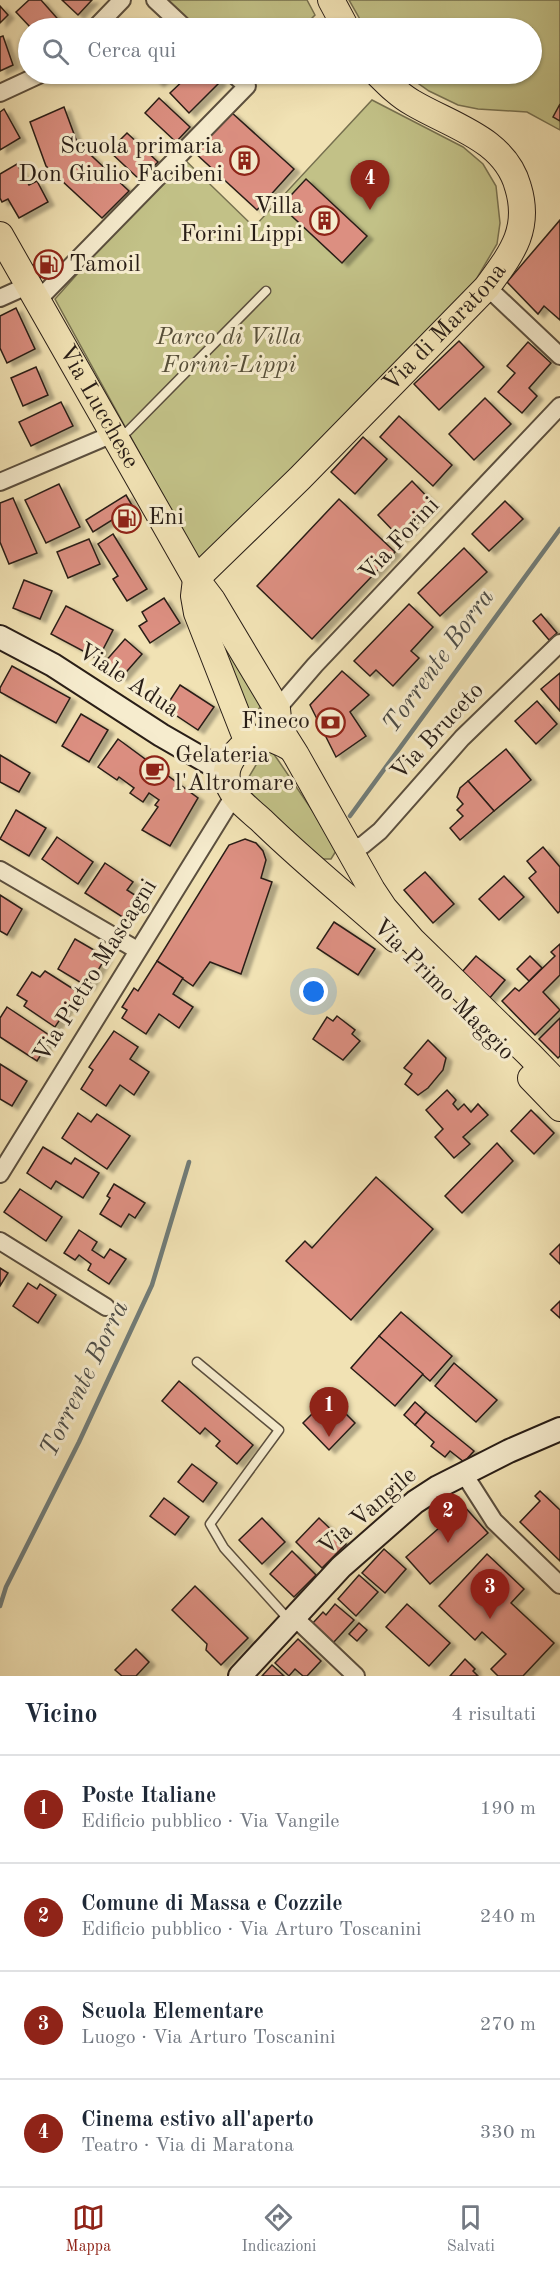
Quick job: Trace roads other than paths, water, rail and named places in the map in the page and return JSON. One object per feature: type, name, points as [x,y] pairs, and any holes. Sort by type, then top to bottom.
[{"type":"main road","points":[[331,0],[341,18]]},
{"type":"main road","name":"Via di Maratona","points":[[196,579],[300,478],[487,287],[507,258],[522,226],[523,210],[517,180],[509,166],[486,142],[413,103],[389,84]]},
{"type":"main road","name":"Via Lucchese","points":[[0,236],[196,579],[212,600],[277,709],[279,728],[289,747]]},
{"type":"main road","points":[[196,579],[194,596],[197,613],[248,743]]},
{"type":"main road","points":[[272,738],[289,747],[296,755],[351,853],[347,864],[332,874],[322,876],[231,784],[235,754],[248,743],[256,739],[272,738]]},
{"type":"main road","name":"Via Primo Maggio","points":[[351,853],[372,890],[412,940],[560,1086]]},
{"type":"main road","name":"Via Primo Maggio","points":[[322,876],[430,970],[560,1108]]},
{"type":"street","points":[[105,18],[122,0]]},
{"type":"street","points":[[155,0],[174,18]]},
{"type":"street","points":[[0,93],[19,84]]},
{"type":"street","points":[[0,298],[33,293],[247,86],[245,84]]},
{"type":"street","points":[[487,287],[560,356]]},
{"type":"street","name":"Via Forini","points":[[277,709],[315,665],[560,406]]},
{"type":"street","points":[[0,483],[114,436]]},
{"type":"street","name":"Viale Adua","points":[[0,637],[53,665],[161,735],[231,784]]},
{"type":"street","name":"Via Bruceto","points":[[351,853],[380,831],[462,738],[560,643]]},
{"type":"street","name":"Via Pietro Mascagni","points":[[0,1174],[137,950],[231,784]]},
{"type":"street","points":[[0,870],[137,950]]},
{"type":"street","points":[[0,1241],[106,1307]]},
{"type":"street","name":"Via Vangile","points":[[240,1676],[341,1568],[395,1518],[430,1492],[509,1450],[560,1429]]},
{"type":"street","points":[[464,1474],[494,1521],[560,1585]]},
{"type":"street","points":[[293,1620],[356,1676]]},
{"type":"lane","points":[[114,436],[128,430],[266,291]]},
{"type":"lane","points":[[197,1362],[279,1430],[210,1524],[224,1548],[293,1620]]},
{"type":"waterway","name":"Torrente Borra","points":[[350,816],[560,529]]},
{"type":"waterway","name":"Torrente Borra","points":[[0,1606],[6,1587],[79,1442],[152,1285],[189,1162]]},
{"type":"place","name":"Scuola primaria Don Giulio Facibeni","points":[[244,161]]},
{"type":"place","name":"Cinema estivo all'aperto","points":[[370,210]]},
{"type":"place","name":"Villa Forini Lippi","points":[[324,221]]},
{"type":"place","name":"Tamoil","points":[[48,265]]},
{"type":"place","name":"Eni","points":[[127,518]]},
{"type":"place","name":"Fineco","points":[[331,722]]},
{"type":"place","name":"Gelateria l'Altromare","points":[[154,770]]},
{"type":"place","name":"Poste Italiane","points":[[329,1437]]},
{"type":"place","name":"Comune di Massa e Cozzile","points":[[448,1543]]},
{"type":"place","name":"Scuola Elementare","points":[[490,1619]]},
{"type":"park label","name":"Parco di Villa Forini-Lippi","points":[[229,352]]}]
